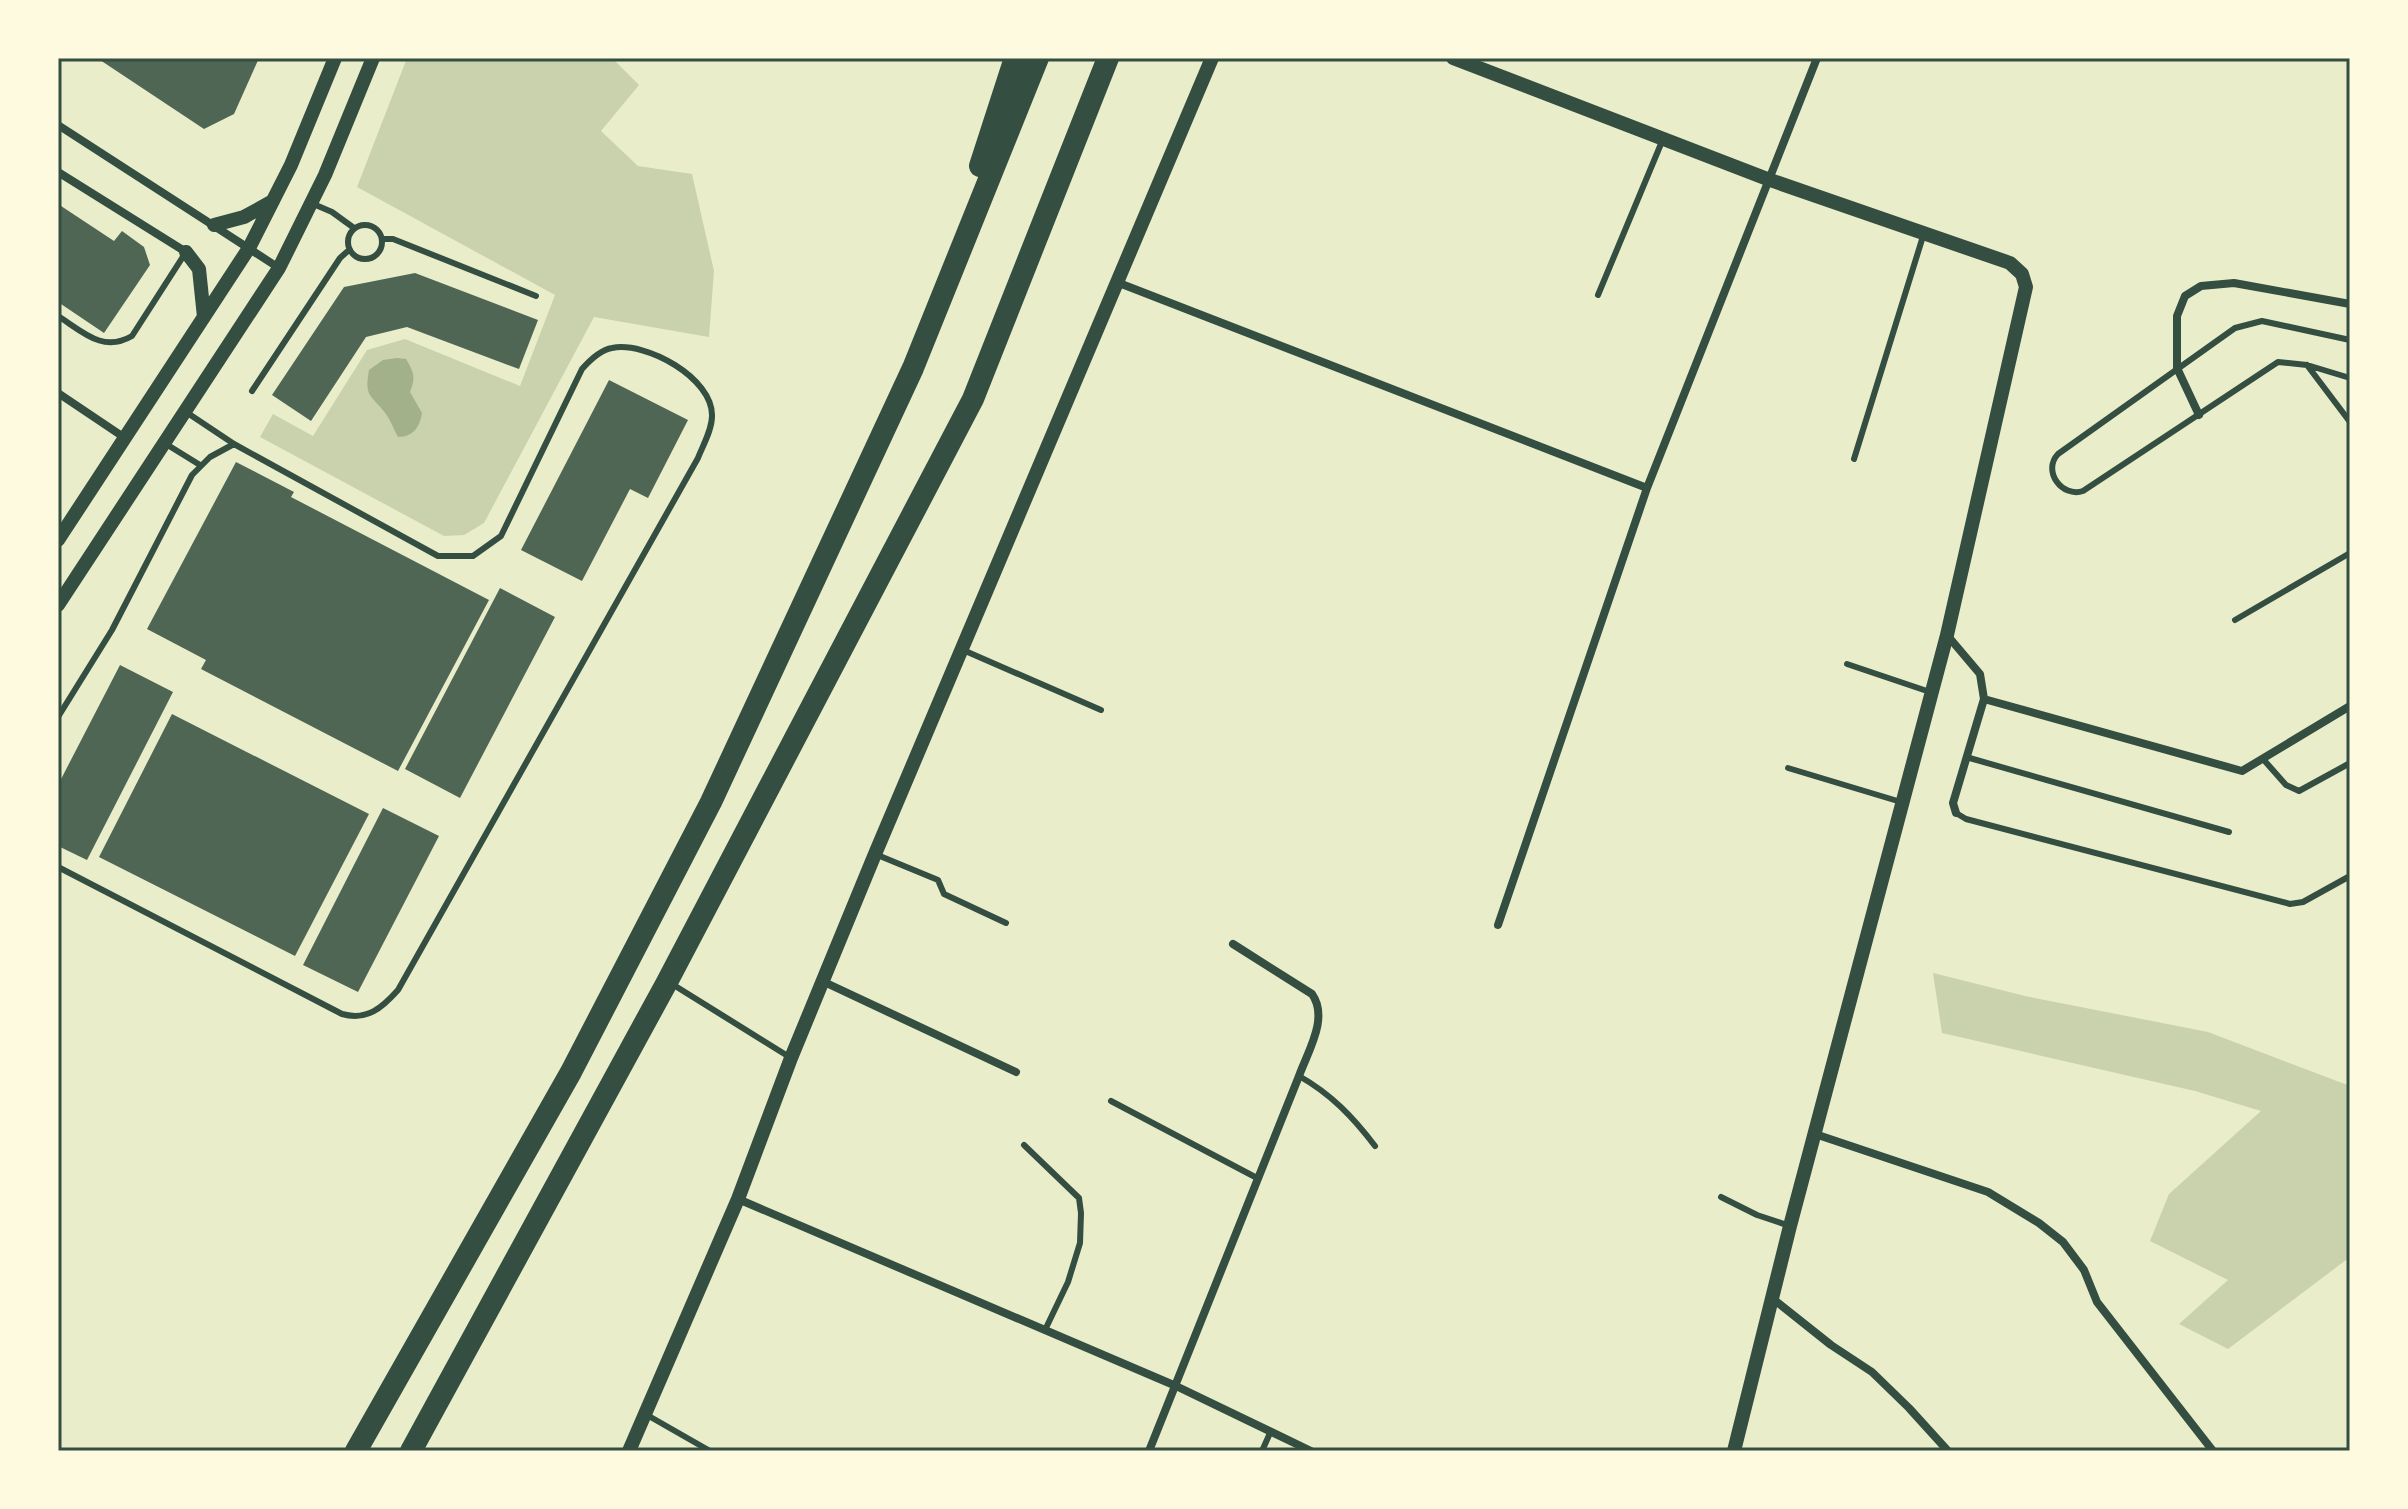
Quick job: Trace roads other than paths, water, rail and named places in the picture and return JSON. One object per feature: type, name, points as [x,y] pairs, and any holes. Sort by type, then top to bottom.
[{"type":"highway","points":[[913,368],[1015,58]]},
{"type":"highway","points":[[356,1451],[571,1072],[711,802],[913,368],[1038,58]]},
{"type":"highway","points":[[411,1451],[668,981],[973,399],[1108,58]]},
{"type":"street","points":[[58,540],[249,248],[291,165],[335,58]]},
{"type":"street","points":[[58,605],[279,268],[311,203],[373,58]]},
{"type":"street","points":[[629,1451],[738,1199],[791,1058],[875,854],[1212,58]]},
{"type":"street","points":[[1453,58],[1770,180],[2010,263],[2022,274],[2026,287],[1947,635],[1790,1226],[1734,1451]]},
{"type":"street","points":[[1498,925],[1647,488],[1817,58]]},
{"type":"street","points":[[58,125],[279,268]]},
{"type":"street","points":[[58,172],[186,252],[199,269],[204,317]]},
{"type":"street","points":[[214,225],[244,217],[273,201]]},
{"type":"street","points":[[1119,283],[1647,488]]},
{"type":"street","points":[[2199,415],[2177,368],[2177,316],[2185,296],[2201,286],[2234,283],[2350,304]]},
{"type":"street","points":[[58,393],[125,438]]},
{"type":"street","points":[[1947,635],[1980,674],[1984,699],[1953,803],[1956,813]]},
{"type":"street","points":[[1984,699],[2242,771],[2350,706]]},
{"type":"street","points":[[1149,1451],[1321,1015],[1318,1003],[1301,985],[1233,944]]},
{"type":"street","points":[[822,981],[1016,1072]]},
{"type":"street","points":[[1815,1134],[1988,1192],[2039,1223],[2063,1242],[2084,1270],[2097,1302],[2213,1451]]},
{"type":"street","points":[[738,1199],[1176,1386],[1311,1451]]},
{"type":"street","points":[[1772,1298],[1831,1345],[1872,1372],[1948,1451]]},
{"type":"lane","points":[[1598,295],[1663,139]]},
{"type":"lane","points":[[311,203],[332,212],[354,228]]},
{"type":"lane","points":[[363,225],[373,227],[382,239],[380,250],[372,257],[362,259],[349,250],[348,238],[354,228],[363,225]]},
{"type":"lane","points":[[1854,459],[1924,233]]},
{"type":"lane","points":[[382,239],[393,239],[536,296]]},
{"type":"lane","points":[[252,391],[340,258],[349,250]]},
{"type":"lane","points":[[58,316],[104,344],[118,344],[132,336],[186,252]]},
{"type":"lane","points":[[2350,340],[2262,321],[2235,328],[2058,454],[2052,459],[2053,476],[2067,492],[2075,494],[2083,491],[2278,362],[2307,365],[2350,378]]},
{"type":"lane","points":[[58,867],[342,1014],[354,1017],[382,1008],[398,990],[698,458],[712,416],[708,397],[696,379],[675,364],[628,347],[611,348],[594,356],[582,369],[501,536],[473,556],[460,557],[438,556],[234,444],[186,412]]},
{"type":"lane","points":[[2307,365],[2350,422]]},
{"type":"lane","points":[[165,443],[200,465]]},
{"type":"lane","points":[[60,715],[112,630],[183,489],[200,465],[234,444]]},
{"type":"lane","points":[[2235,620],[2350,553]]},
{"type":"lane","points":[[963,650],[1101,710]]},
{"type":"lane","points":[[1847,664],[1930,692]]},
{"type":"lane","points":[[1966,757],[2229,832]]},
{"type":"lane","points":[[2263,759],[2286,785],[2299,791],[2350,763]]},
{"type":"lane","points":[[1788,768],[1901,802]]},
{"type":"lane","points":[[1956,813],[1966,819],[2290,904],[2303,902],[2350,876]]},
{"type":"lane","points":[[875,854],[938,880],[944,894],[1006,923]]},
{"type":"lane","points":[[668,981],[791,1058]]},
{"type":"lane","points":[[1299,1076],[1319,1087],[1340,1105],[1375,1146]]},
{"type":"lane","points":[[1111,1101],[1257,1178]]},
{"type":"lane","points":[[1024,1145],[1079,1198],[1081,1213],[1080,1243],[1068,1282],[1045,1330]]},
{"type":"lane","points":[[1721,1197],[1757,1215],[1790,1226]]},
{"type":"lane","points":[[644,1413],[710,1451]]},
{"type":"lane","points":[[1262,1451],[1270,1433]]}]
